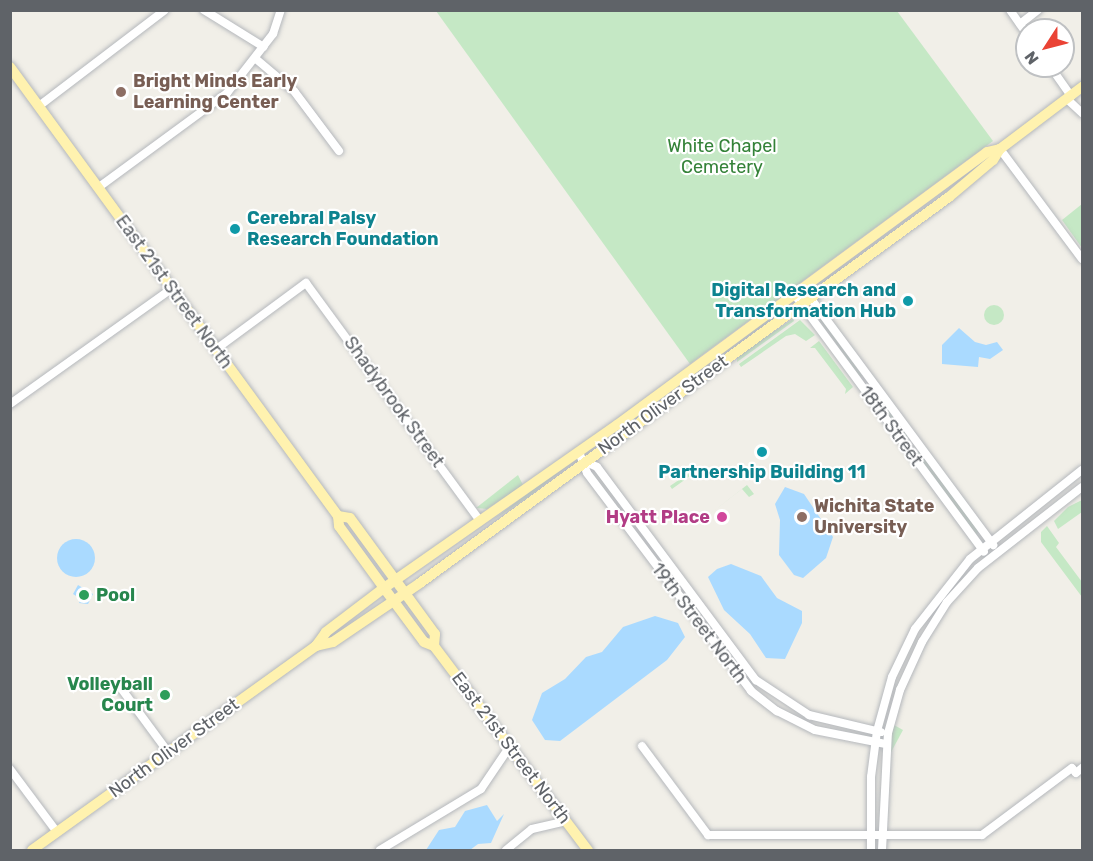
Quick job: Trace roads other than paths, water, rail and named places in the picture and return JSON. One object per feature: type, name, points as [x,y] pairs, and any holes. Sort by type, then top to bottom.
[{"type":"main road","name":"East 21st Street North","points":[[10,67],[338,516],[339,526],[384,588],[424,642],[434,646],[588,850]]},
{"type":"main road","name":"North Oliver Street","points":[[37,849],[57,832],[316,646],[326,632],[384,588],[579,452],[987,152],[1000,148],[1083,87]]},
{"type":"main road","name":"North Oliver Street","points":[[316,646],[333,642],[586,462],[949,196],[993,160],[1000,148]]},
{"type":"main road","name":"East 21st Street North","points":[[338,516],[350,518],[405,592],[435,634],[434,646]]},
{"type":"street","points":[[39,106],[165,10]]},
{"type":"street","points":[[204,10],[264,47]]},
{"type":"street","points":[[99,187],[227,93],[256,59],[277,28],[281,10]]},
{"type":"street","points":[[256,59],[294,91],[339,152]]},
{"type":"street","points":[[1057,78],[1069,98],[1083,112]]},
{"type":"street","points":[[1000,148],[1083,259]]},
{"type":"street","name":"Shadybrook Street","points":[[215,350],[306,283],[480,521]]},
{"type":"street","points":[[10,404],[171,289]]},
{"type":"street","name":"18th Street","points":[[798,291],[989,558]]},
{"type":"street","name":"18th Street","points":[[805,301],[998,550]]},
{"type":"street","name":"19th Street North","points":[[579,452],[586,462],[587,473],[751,691],[777,711],[815,730],[886,744]]},
{"type":"street","name":"19th Street North","points":[[586,462],[597,467],[756,680],[808,716],[888,733]]},
{"type":"street","points":[[871,850],[877,731],[892,677],[915,629],[952,578],[981,549],[1082,472],[1083,465]]},
{"type":"street","points":[[882,850],[888,733],[900,690],[921,642],[955,593],[989,558],[1083,487]]},
{"type":"street","points":[[121,688],[168,752]]},
{"type":"street","points":[[380,850],[481,789],[510,746]]},
{"type":"street","points":[[642,746],[705,834],[982,835],[1072,768],[1076,773],[1083,768]]},
{"type":"street","points":[[10,769],[57,832]]},
{"type":"street","points":[[506,850],[532,829],[566,821]]},
{"type":"water","points":[[959,328],[975,342],[986,345],[997,342],[1003,350],[990,359],[979,357],[978,367],[942,364],[942,345]]},
{"type":"water","points":[[785,487],[804,494],[833,537],[826,558],[803,578],[794,575],[779,555],[780,520],[775,504]]},
{"type":"water","points":[[76,539],[89,545],[95,558],[89,571],[76,577],[63,571],[57,558],[63,545]]},
{"type":"water","points":[[731,564],[761,576],[777,598],[802,611],[802,623],[785,659],[766,658],[750,634],[724,610],[708,577],[717,569]]},
{"type":"water","name":"Pool","points":[[78,585],[93,594],[88,604],[79,603],[81,599],[73,594]]},
{"type":"water","points":[[655,616],[678,623],[685,637],[667,660],[560,741],[545,740],[532,720],[542,693],[565,679],[586,657],[602,652],[623,627]]},
{"type":"water","points":[[487,805],[497,821],[504,814],[491,843],[478,844],[470,850],[426,850],[439,830],[455,827],[465,811]]},
{"type":"place","name":"Bright Minds Early Learning Center","points":[[121,92]]},
{"type":"place","name":"Cerebral Palsy Research Foundation","points":[[235,229]]},
{"type":"place","name":"Digital Research and Transformation Hub","points":[[908,301]]},
{"type":"place","name":"Partnership Building 11","points":[[762,452]]},
{"type":"place","name":"Hyatt Place","points":[[722,517]]},
{"type":"place","name":"Wichita State University","points":[[802,517]]},
{"type":"place","name":"Pool","points":[[84,595]]},
{"type":"place","name":"Volleyball Court","points":[[165,695]]},
{"type":"park label","name":"White Chapel Cemetery","points":[[722,157]]}]
